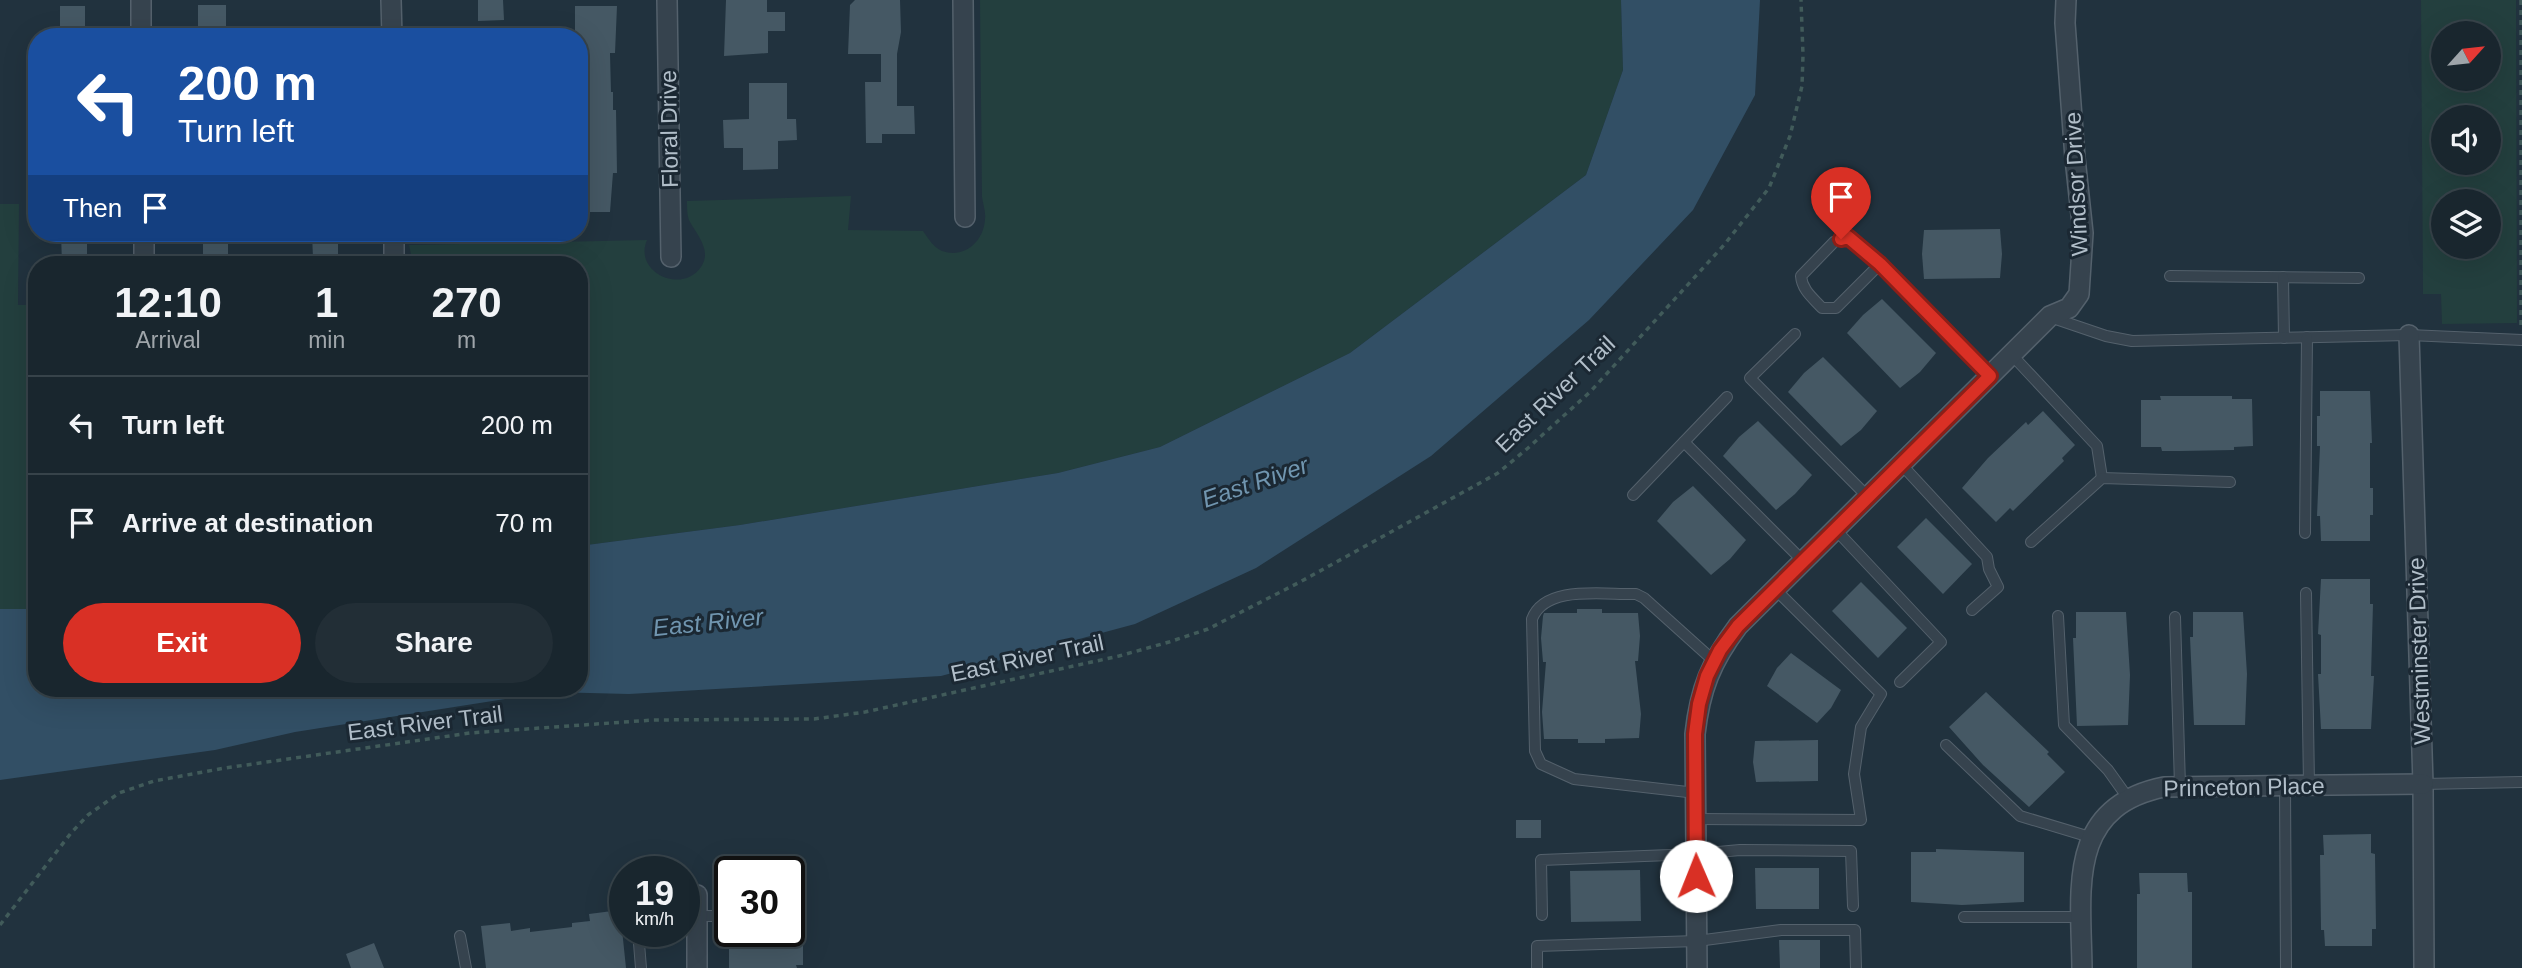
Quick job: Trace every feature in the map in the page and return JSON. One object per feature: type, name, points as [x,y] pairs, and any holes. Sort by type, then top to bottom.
[{"type":"street","points":[[141,0],[141,28]]},
{"type":"street","points":[[391,0],[392,28]]},
{"type":"street","name":"Floral Drive","points":[[667,0],[671,257]]},
{"type":"street","points":[[963,0],[965,216]]},
{"type":"street","name":"Windsor Drive","points":[[1697,968],[1695,734],[1699,704],[1714,661],[1738,626],[2050,316],[2069,308],[2079,294],[2083,233],[2065,23],[2066,0]]},
{"type":"street","name":"Westminster Drive","points":[[2409,335],[2423,784],[2424,968]]},
{"type":"street","name":"Princeton Place","points":[[2082,968],[2082,861],[2090,837],[2112,809],[2128,798],[2144,791],[2180,786],[2423,784]]},
{"type":"street","points":[[697,947],[697,968]]},
{"type":"lane","points":[[1880,264],[1836,308],[1822,308],[1805,291],[1802,283],[1801,276],[1834,242],[1848,237],[1880,264],[1990,376]]},
{"type":"lane","points":[[2170,276],[2359,278]]},
{"type":"lane","points":[[2283,277],[2284,338]]},
{"type":"lane","points":[[2050,316],[2106,336],[2132,341],[2409,335],[2522,340]]},
{"type":"lane","points":[[1795,334],[1750,378],[1868,497]]},
{"type":"lane","points":[[2305,533],[2307,337]]},
{"type":"lane","points":[[2012,355],[2097,446],[2102,478]]},
{"type":"lane","points":[[1633,495],[1727,397]]},
{"type":"lane","points":[[1684,442],[1803,561]]},
{"type":"lane","points":[[1901,464],[1987,557],[1989,569],[1998,587],[1972,610]]},
{"type":"lane","points":[[2031,542],[2102,478],[2230,482]]},
{"type":"lane","points":[[1835,529],[1941,642],[1900,682]]},
{"type":"lane","points":[[1696,820],[1861,820],[1854,774],[1861,727],[1881,694],[1775,589]]},
{"type":"lane","points":[[2306,593],[2309,785]]},
{"type":"lane","points":[[1696,793],[1574,779],[1541,764],[1535,751],[1532,619],[1535,610],[1542,603],[1559,595],[1636,594],[1644,598],[1714,661]]},
{"type":"lane","points":[[2058,616],[2064,725],[2108,770],[2128,798]]},
{"type":"lane","points":[[2175,617],[2180,786]]},
{"type":"lane","points":[[1945,745],[2020,816],[2090,837]]},
{"type":"lane","points":[[2423,784],[2522,782]]},
{"type":"lane","points":[[2285,785],[2286,968]]},
{"type":"lane","points":[[1542,915],[1541,860],[1740,850],[1851,851],[1853,906]]},
{"type":"lane","points":[[1964,917],[2081,917]]},
{"type":"lane","points":[[1537,968],[1537,946],[1697,941],[1781,930],[1855,930],[1856,968]]},
{"type":"lane","points":[[460,936],[466,968]]},
{"type":"lane","points":[[639,947],[641,968]]},
{"type":"path","name":"East River Trail","points":[[0,925],[88,815],[119,793],[154,781],[225,768],[470,733],[653,720],[814,719],[865,712],[1106,659],[1169,642],[1208,629],[1300,582],[1498,472],[1590,392],[1724,245],[1769,188],[1790,136],[1802,86],[1801,0]]},
{"type":"path","points":[[2521,0],[2522,340]]},
{"type":"green space","points":[[980,0],[1621,0],[1623,70],[1586,175],[1350,353],[1160,447],[1058,473],[740,525],[588,545],[588,256],[413,256],[409,245],[647,240],[647,262],[653,270],[672,279],[683,279],[693,275],[701,267],[705,255],[703,244],[689,220],[687,201],[851,196],[848,230],[923,231],[933,245],[950,253],[972,246],[981,234],[985,216],[982,197]]},
{"type":"green space","points":[[2421,0],[2516,0],[2517,323],[2442,324],[2441,294],[2423,294]]},
{"type":"green space","points":[[0,204],[19,204],[18,305],[28,305],[28,609],[0,609]]},
{"type":"water","name":"East River","points":[[1621,0],[1760,0],[1755,95],[1693,210],[1589,320],[1431,456],[1256,568],[1135,624],[941,676],[629,694],[588,693],[588,545],[740,525],[1058,473],[1160,447],[1350,353],[1586,175],[1623,70]]},
{"type":"water","points":[[0,609],[28,609],[28,697],[518,697],[295,732],[215,750],[0,780]]},
{"type":"building","points":[[478,0],[503,0],[504,20],[478,21]]},
{"type":"building","points":[[726,0],[767,0],[767,12],[785,12],[785,31],[768,31],[768,53],[724,56]]},
{"type":"building","points":[[855,0],[900,0],[897,106],[914,106],[915,134],[882,134],[882,143],[866,143],[865,82],[881,82],[881,54],[848,54],[850,5]]},
{"type":"building","points":[[198,5],[226,5],[226,28],[198,28]]},
{"type":"building","points":[[60,6],[85,6],[85,28],[60,28]]},
{"type":"building","points":[[575,6],[617,6],[615,53],[610,53],[611,92],[613,110],[616,110],[617,173],[613,173],[610,212],[588,212],[588,28],[575,28]]},
{"type":"building","points":[[749,83],[787,83],[787,119],[796,119],[797,140],[778,141],[778,169],[743,170],[743,148],[724,148],[723,120],[749,119]]},
{"type":"building","points":[[2000,229],[2000,278],[1924,279],[1924,230]]},
{"type":"building","points":[[61,242],[87,242],[87,256],[62,256]]},
{"type":"building","points":[[203,242],[228,242],[228,256],[203,256]]},
{"type":"building","points":[[312,242],[338,242],[338,256],[313,256]]},
{"type":"building","points":[[1882,299],[1936,353],[1920,372],[1900,388],[1847,333]]},
{"type":"building","points":[[1823,357],[1877,411],[1861,430],[1841,446],[1788,392],[1804,373]]},
{"type":"building","points":[[2320,391],[2370,391],[2370,488],[2373,488],[2373,515],[2370,515],[2370,541],[2321,541],[2320,516],[2317,516],[2320,446],[2317,446],[2317,416],[2320,416]]},
{"type":"building","points":[[2160,396],[2232,396],[2232,399],[2252,399],[2253,446],[2234,447],[2234,450],[2180,451],[2141,447],[2141,400],[2161,400]]},
{"type":"building","points":[[2043,411],[2075,445],[2062,458],[2064,461],[2013,511],[2010,508],[1996,522],[1962,488],[1988,458],[2026,422],[2028,425]]},
{"type":"building","points":[[1758,421],[1812,475],[1776,510],[1723,456],[1739,437]]},
{"type":"building","points":[[1693,486],[1746,540],[1730,559],[1711,575],[1657,521],[1673,502]]},
{"type":"building","points":[[1926,518],[1972,564],[1943,594],[1897,547]]},
{"type":"building","points":[[2321,579],[2370,579],[2370,604],[2373,604],[2371,676],[2374,676],[2371,729],[2321,729],[2318,674],[2321,674],[2321,635],[2318,634]]},
{"type":"building","points":[[1861,582],[1907,628],[1878,658],[1832,611]]},
{"type":"building","points":[[1577,609],[1602,609],[1602,613],[1638,613],[1640,636],[1638,661],[1635,661],[1641,714],[1639,738],[1605,739],[1605,743],[1578,743],[1578,739],[1544,739],[1542,712],[1546,662],[1543,662],[1541,638],[1543,616],[1544,613],[1577,613]]},
{"type":"building","points":[[2076,612],[2126,612],[2130,675],[2128,725],[2077,726],[2073,638],[2076,638]]},
{"type":"building","points":[[2193,612],[2243,612],[2247,674],[2245,725],[2194,725],[2190,637],[2193,637]]},
{"type":"building","points":[[1791,653],[1841,690],[1831,708],[1817,723],[1767,686],[1777,668]]},
{"type":"building","points":[[1986,692],[2049,752],[2047,754],[2065,772],[2029,807],[1983,765],[1949,727]]},
{"type":"building","points":[[1818,740],[1818,781],[1756,782],[1753,762],[1755,741]]},
{"type":"building","points":[[1516,820],[1541,820],[1541,838],[1516,838]]},
{"type":"building","points":[[2371,834],[2371,853],[2375,854],[2376,929],[2372,929],[2372,946],[2325,946],[2324,930],[2321,930],[2320,855],[2324,855],[2323,835]]},
{"type":"building","points":[[1936,849],[2024,852],[2024,902],[1962,905],[1911,902],[1911,852],[1936,852]]},
{"type":"building","points":[[1755,868],[1819,868],[1819,909],[1756,909]]},
{"type":"building","points":[[1640,870],[1641,921],[1571,922],[1570,871]]},
{"type":"building","points":[[2139,873],[2187,873],[2188,892],[2192,892],[2192,968],[2137,968]]},
{"type":"building","points":[[609,911],[609,947],[624,947],[626,968],[486,968],[481,926],[510,923],[511,931],[530,928],[530,932],[572,927],[572,923],[590,921],[589,914]]},
{"type":"building","points":[[1779,940],[1820,940],[1820,968],[1780,968]]},
{"type":"building","points":[[374,943],[384,968],[351,968],[346,954]]},
{"type":"building","points":[[729,947],[803,947],[803,965],[796,965],[797,968],[729,968]]},
{"type":"route","points":[[1696,876],[1695,734],[1699,704],[1707,676],[1720,650],[1738,626],[1990,376],[1880,264],[1848,237],[1841,239]]}]
